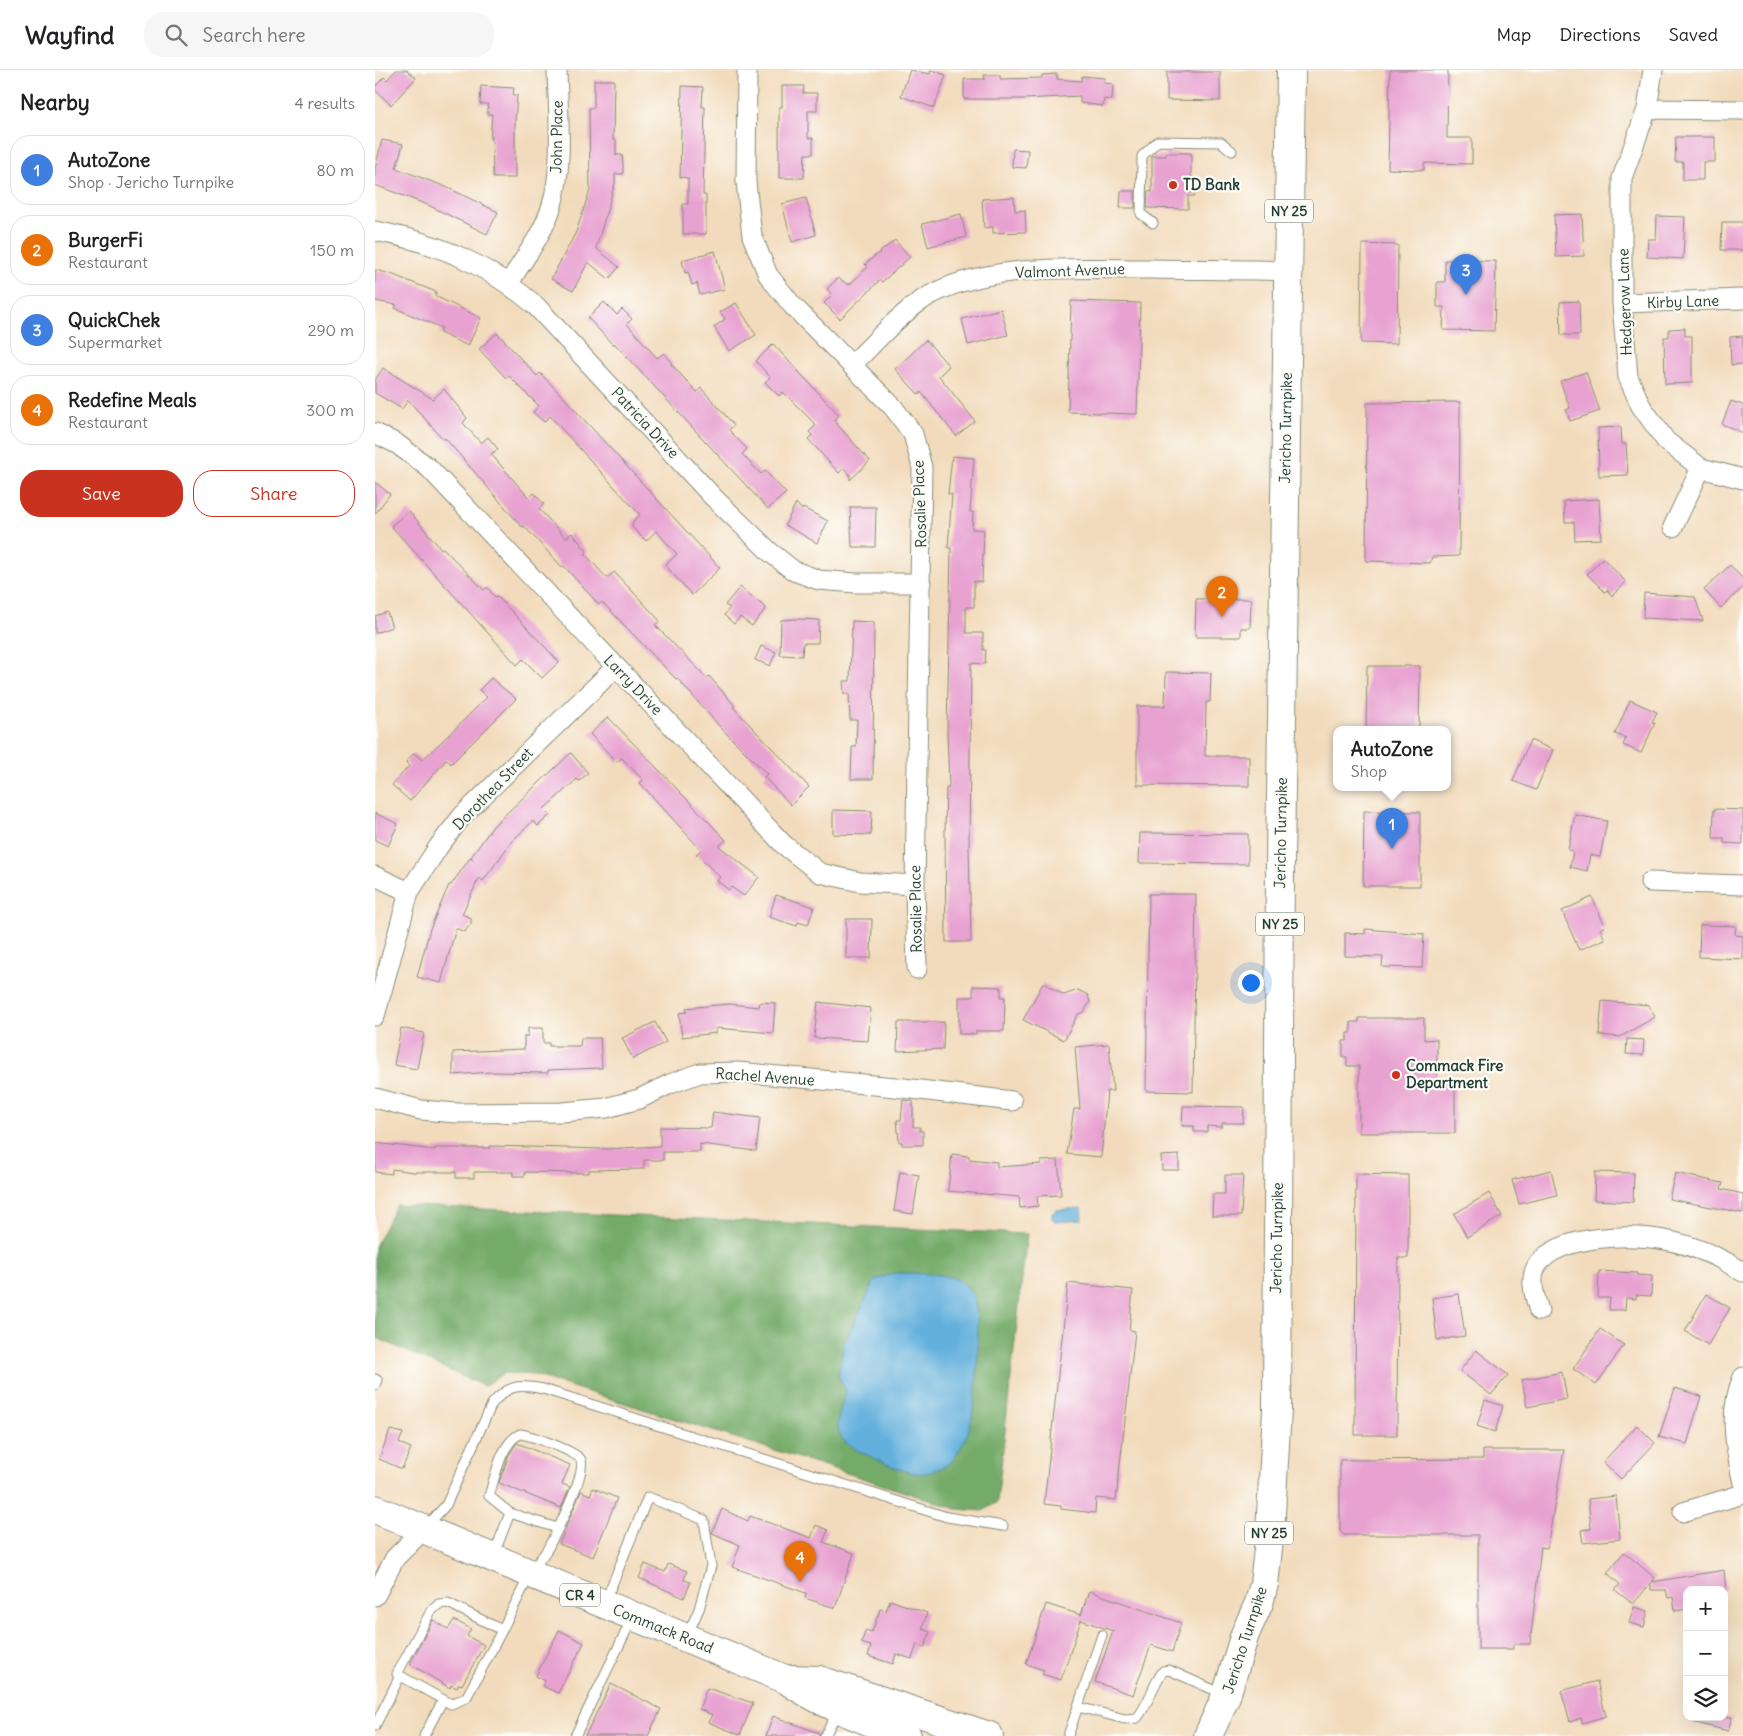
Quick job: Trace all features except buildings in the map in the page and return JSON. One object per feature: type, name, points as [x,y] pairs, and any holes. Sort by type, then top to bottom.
[{"type":"main road","name":"Jericho Turnpike","points":[[1208,1736],[1227,1696],[1245,1634],[1259,1603],[1264,1584],[1277,1410],[1291,70]]},
{"type":"main road","name":"Commack Road","points":[[375,1508],[423,1530],[785,1679],[813,1697],[838,1709],[907,1736]]},
{"type":"main road","name":"Commack Road","points":[[785,1679],[819,1680],[989,1736]]},
{"type":"street","name":"John Place","points":[[509,283],[540,232],[552,205],[558,174],[557,70]]},
{"type":"street","name":"Rosalie Place","points":[[747,70],[746,182],[752,236],[768,275],[785,298],[820,335],[852,364],[893,408],[913,434],[922,467],[915,885],[917,969]]},
{"type":"street","name":"Hedgerow Lane","points":[[1653,70],[1647,109],[1622,178],[1622,303],[1628,377],[1641,406],[1666,441],[1701,468],[1743,479]]},
{"type":"street","points":[[1647,109],[1743,110]]},
{"type":"street","name":"Patricia Drive","points":[[375,231],[433,245],[468,259],[509,283],[537,306],[714,498],[770,552],[794,571],[819,580],[856,583],[921,583]]},
{"type":"street","name":"Valmont Avenue","points":[[852,364],[889,328],[923,300],[963,282],[1008,273],[1052,269],[1288,271]]},
{"type":"street","name":"Kirby Lane","points":[[1622,303],[1743,299]]},
{"type":"street","name":"Larry Drive","points":[[375,433],[397,444],[429,468],[615,668],[785,845],[819,873],[861,882],[915,885]]},
{"type":"street","points":[[1673,527],[1701,468]]},
{"type":"street","name":"Dorothea Street","points":[[375,1016],[409,892],[463,815],[615,668]]},
{"type":"street","points":[[375,876],[409,892]]},
{"type":"street","points":[[1650,882],[1743,885]]},
{"type":"street","name":"Rachel Avenue","points":[[375,1098],[421,1110],[457,1113],[562,1112],[605,1108],[639,1099],[670,1084],[700,1073],[738,1072],[895,1087],[1012,1101]]},
{"type":"street","points":[[1539,1311],[1532,1287],[1538,1264],[1555,1250],[1579,1241],[1629,1237],[1665,1240],[1697,1249],[1743,1272]]},
{"type":"street","points":[[1743,1377],[1735,1410],[1734,1444],[1743,1483]]},
{"type":"street","points":[[1683,1512],[1743,1494]]},
{"type":"street","points":[[375,1596],[395,1558],[423,1530]]},
{"type":"lane","points":[[1153,222],[1141,214],[1142,156],[1158,141],[1221,142],[1232,151]]},
{"type":"lane","points":[[375,1379],[377,1380],[375,1385]]},
{"type":"lane","points":[[423,1530],[446,1505],[492,1404],[503,1391],[523,1385],[543,1389],[947,1517],[1003,1526]]},
{"type":"lane","points":[[399,1676],[451,1704],[466,1698],[530,1574],[548,1548],[571,1502],[582,1471],[582,1462],[579,1456],[525,1434],[519,1434],[511,1438],[496,1472],[489,1496],[510,1512],[557,1528]]},
{"type":"lane","points":[[603,1605],[648,1498],[704,1520],[711,1566],[699,1609],[686,1639]]},
{"type":"lane","points":[[492,1558],[510,1512]]},
{"type":"lane","points":[[375,1726],[399,1676],[397,1674],[431,1611],[439,1604],[448,1603],[502,1630]]},
{"type":"lane","points":[[575,1736],[634,1617]]},
{"type":"lane","points":[[1068,1736],[1102,1635]]},
{"type":"lane","points":[[1078,1706],[1125,1719],[1137,1718],[1147,1706],[1157,1679],[1163,1672],[1169,1670],[1227,1696]]},
{"type":"lane","points":[[424,1736],[443,1700]]},
{"type":"lane","points":[[825,1736],[838,1709]]},
{"type":"green space","points":[[396,1205],[1027,1234],[997,1502],[983,1511],[957,1509],[534,1375],[504,1373],[484,1386],[375,1337],[375,1247]]},
{"type":"water","points":[[1081,1208],[1082,1220],[1055,1222],[1055,1219],[1052,1219],[1052,1213],[1055,1213],[1055,1210]]},
{"type":"water","points":[[895,1273],[935,1274],[955,1279],[970,1290],[977,1316],[978,1359],[974,1403],[968,1432],[951,1462],[943,1467],[920,1474],[903,1470],[852,1447],[844,1441],[838,1428],[838,1420],[846,1391],[838,1376],[844,1343],[875,1280]]},
{"type":"place","name":"TD Bank","points":[[1173,185]]},
{"type":"place","name":"QuickChek","points":[[1466,295]]},
{"type":"place","name":"BurgerFi","points":[[1222,617]]},
{"type":"place","name":"AutoZone","points":[[1392,849]]},
{"type":"place","name":"Commack Fire Department","points":[[1396,1075]]},
{"type":"place","name":"Redefine Meals","points":[[800,1582]]}]
